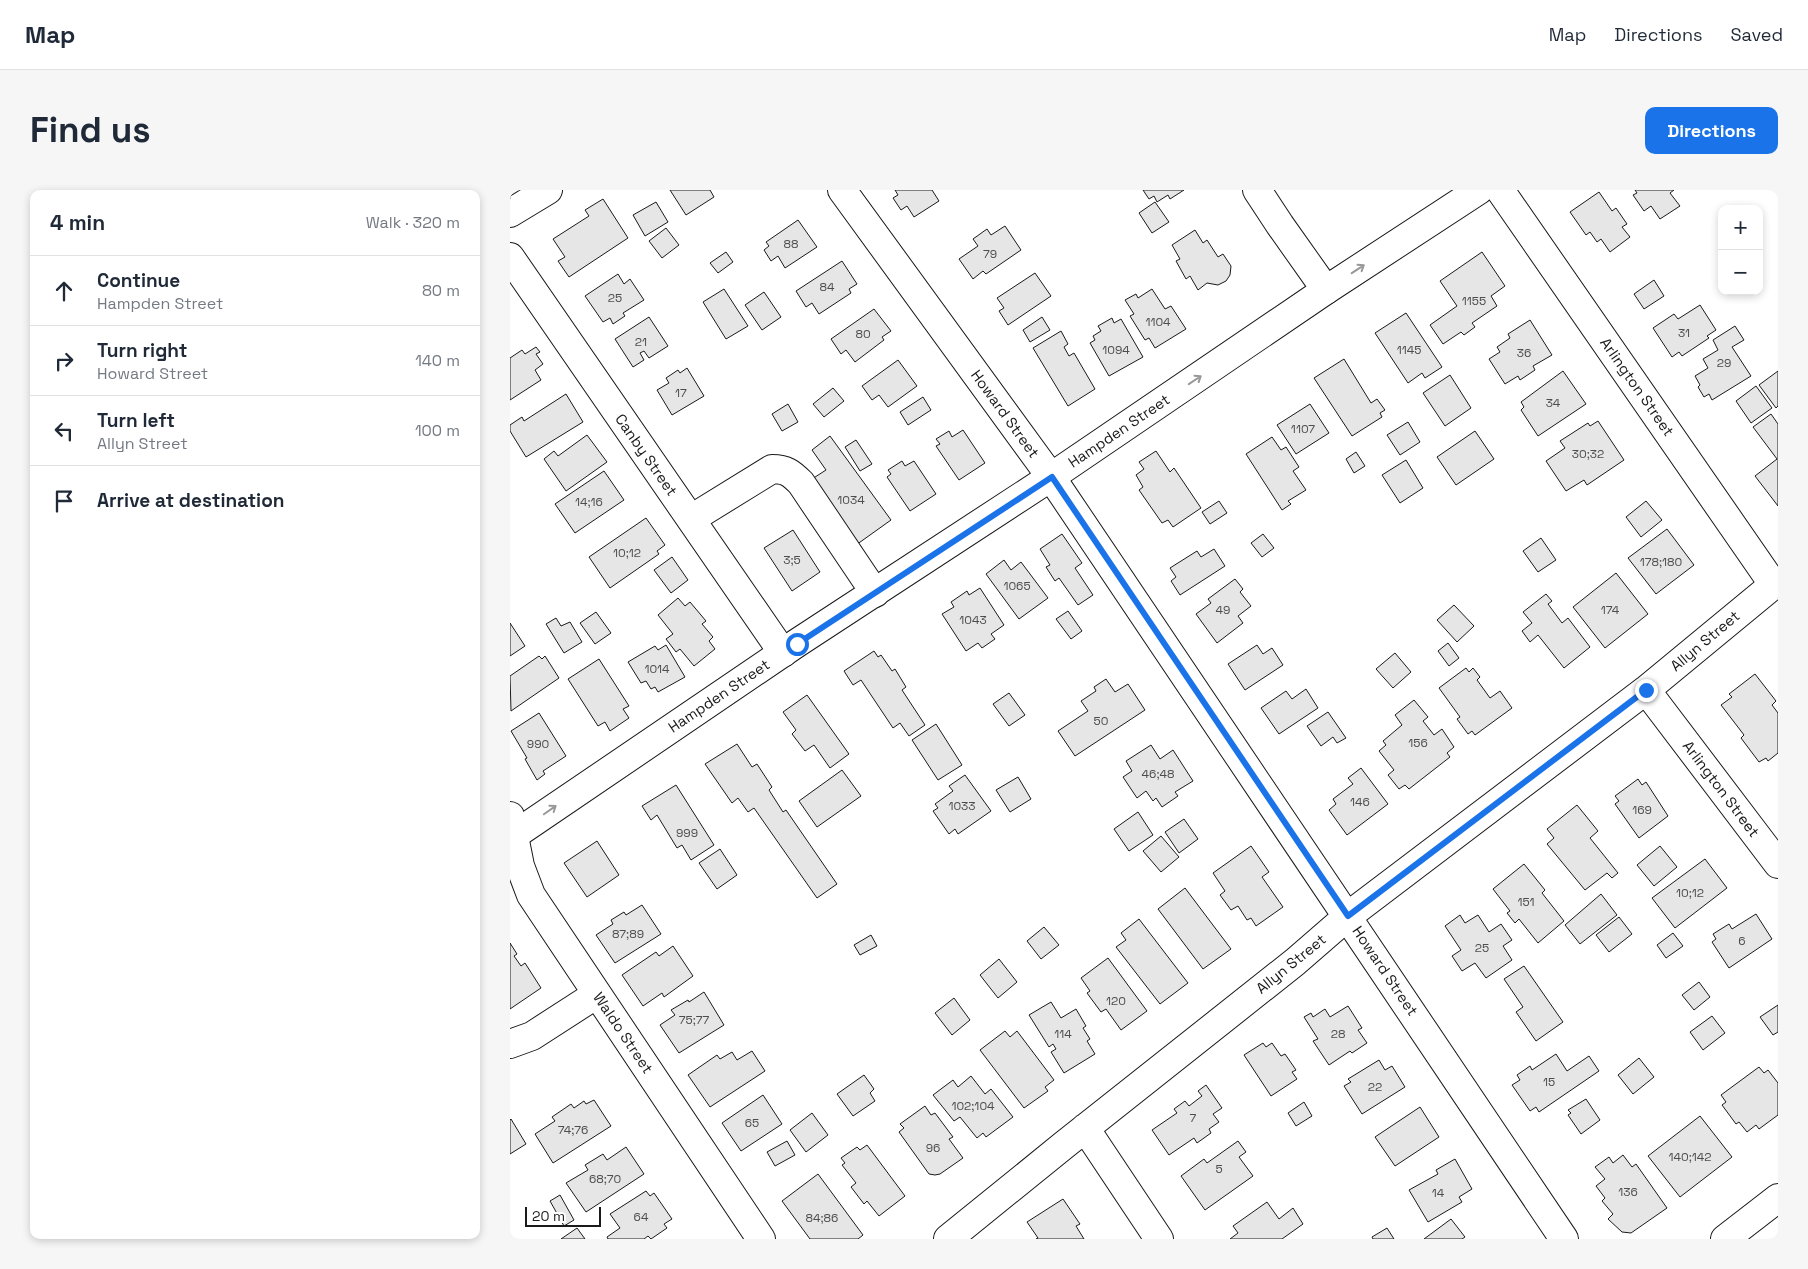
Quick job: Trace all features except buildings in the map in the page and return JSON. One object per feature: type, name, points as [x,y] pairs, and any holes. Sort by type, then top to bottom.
[{"type":"street","points":[[510,213],[548,190]]},
{"type":"street","name":"Howard Street","points":[[842,190],[1052,477],[1564,1239]]},
{"type":"street","points":[[1257,190],[1326,290]]},
{"type":"street","name":"Hampden Street","points":[[511,830],[1052,477],[1326,290],[1479,190]]},
{"type":"street","name":"Arlington Street","points":[[1500,190],[1776,583]]},
{"type":"street","name":"Canby Street","points":[[510,257],[783,653]]},
{"type":"street","points":[[690,519],[772,470],[783,469],[791,473],[801,483],[875,593]]},
{"type":"street","name":"Allyn Street","points":[[948,1239],[1295,962],[1348,916],[1646,690],[1776,583]]},
{"type":"street","name":"Arlington Street","points":[[1646,690],[1778,864]]},
{"type":"street","name":"Waldo Street","points":[[511,830],[520,866],[532,895],[761,1239]]},
{"type":"street","points":[[510,1044],[532,1036],[597,994]]},
{"type":"street","points":[[1085,1128],[1159,1239]]},
{"type":"street","points":[[1725,1239],[1778,1198]]},
{"type":"route","points":[[797,644],[1052,477],[1348,916],[1646,690]]}]
